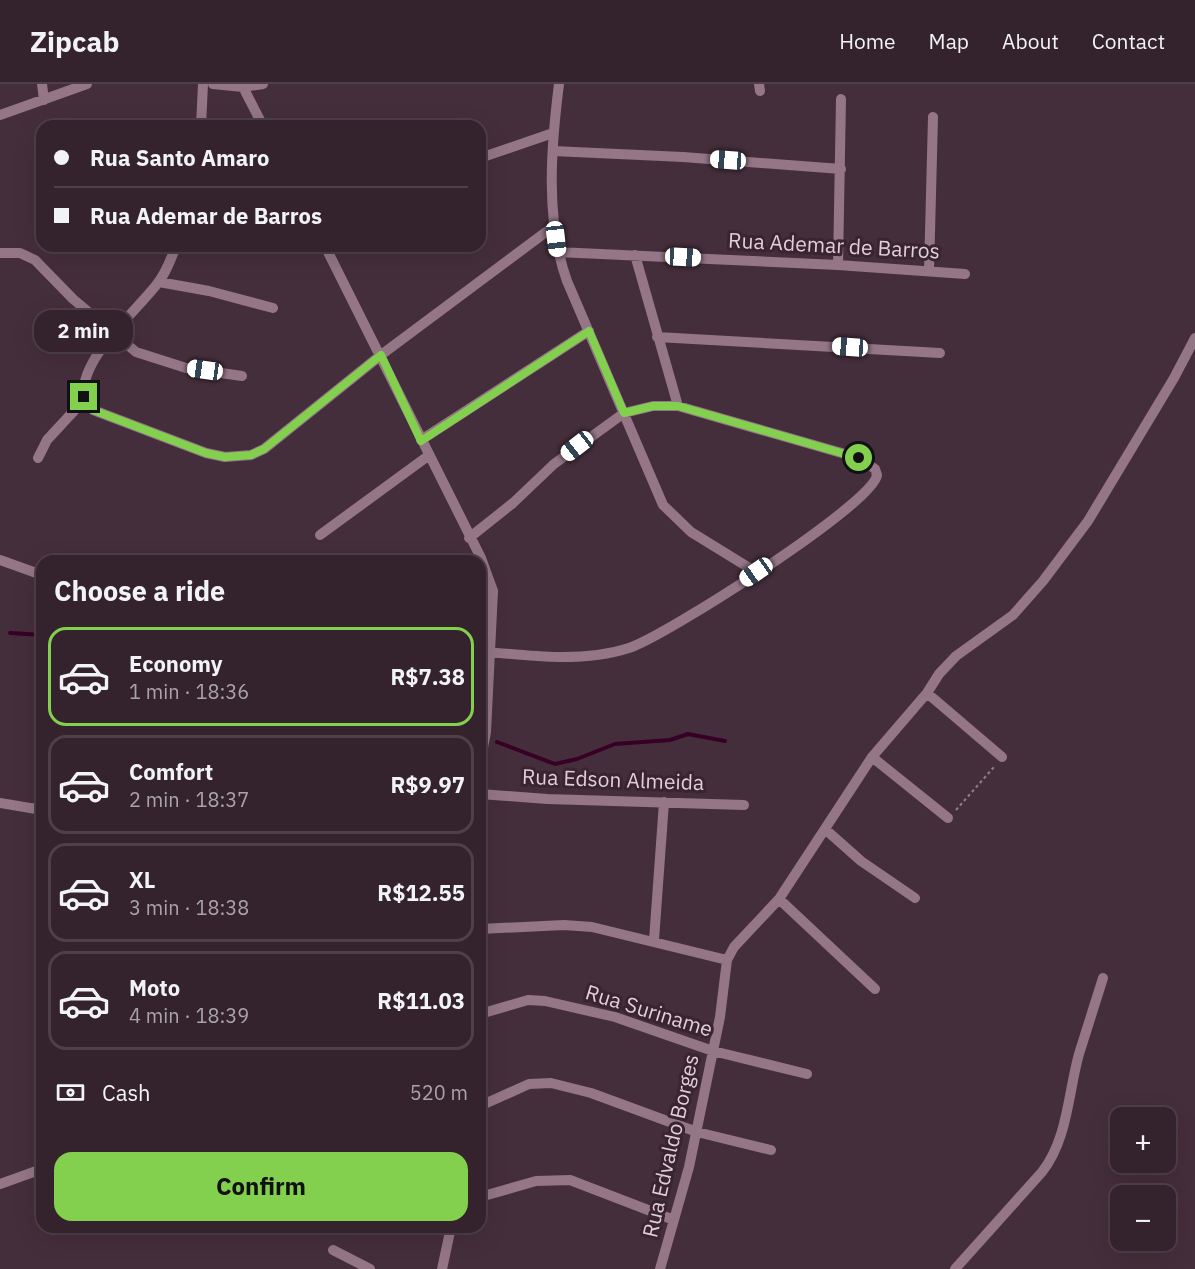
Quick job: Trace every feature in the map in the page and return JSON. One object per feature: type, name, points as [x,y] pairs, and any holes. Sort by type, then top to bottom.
[{"type":"street","points":[[42,84],[44,100]]},
{"type":"street","points":[[0,115],[87,84]]},
{"type":"street","points":[[201,120],[203,84]]},
{"type":"street","points":[[213,84],[243,87],[263,84]]},
{"type":"street","points":[[559,84],[553,133],[554,226],[557,252],[655,489],[674,518],[691,532],[756,572]]},
{"type":"street","points":[[243,87],[260,120]]},
{"type":"street","points":[[838,265],[841,99]]},
{"type":"street","points":[[929,271],[933,117]]},
{"type":"street","points":[[486,156],[553,133]]},
{"type":"street","points":[[553,151],[683,157],[841,169]]},
{"type":"street","points":[[84,400],[93,410],[206,453],[225,457],[245,456],[264,449],[381,355],[554,226]]},
{"type":"street","points":[[38,458],[47,440],[84,400],[85,386],[97,354],[114,331],[159,282],[173,252]]},
{"type":"street","points":[[328,252],[479,555]]},
{"type":"street","name":"Rua Ademar de Barros","points":[[557,252],[838,265],[965,274]]},
{"type":"street","points":[[0,253],[20,253],[35,260],[73,299],[114,331],[136,352],[186,368],[242,376]]},
{"type":"street","points":[[635,255],[678,406]]},
{"type":"street","points":[[159,282],[209,291],[273,308]]},
{"type":"street","points":[[421,441],[589,331]]},
{"type":"street","points":[[657,337],[760,341],[940,353]]},
{"type":"street","points":[[486,929],[592,927],[654,940],[727,960],[734,947],[779,899],[872,757],[927,693],[939,674],[956,656],[1013,615],[1043,581],[1088,521],[1195,338]]},
{"type":"street","points":[[469,538],[513,503],[554,464],[624,413],[653,406],[678,406],[859,458],[875,469],[876,481],[841,514],[691,617],[630,648],[594,656],[486,652]]},
{"type":"street","points":[[320,535],[428,456]]},
{"type":"street","points":[[0,560],[36,573]]},
{"type":"street","points":[[486,572],[493,591],[486,652],[486,732]]},
{"type":"street","points":[[927,693],[1002,757]]},
{"type":"street","points":[[872,757],[948,818]]},
{"type":"street","name":"Rua Edson Almeida","points":[[486,794],[744,805]]},
{"type":"street","points":[[654,940],[664,802]]},
{"type":"street","points":[[0,803],[36,809]]},
{"type":"street","points":[[825,829],[861,861],[915,898]]},
{"type":"street","points":[[779,899],[875,989]]},
{"type":"street","name":"Rua Edvaldo Borges","points":[[660,1269],[696,1132],[713,1051],[727,960]]},
{"type":"street","points":[[955,1269],[1042,1172],[1053,1156],[1062,1134],[1079,1054],[1103,978]]},
{"type":"street","name":"Rua Suriname","points":[[486,1012],[528,1000],[545,1001],[615,1017],[713,1051],[807,1074]]},
{"type":"street","points":[[486,1103],[529,1084],[551,1083],[591,1093],[696,1132],[771,1150]]},
{"type":"street","points":[[0,1184],[36,1171]]},
{"type":"street","points":[[486,1195],[536,1181],[570,1180],[674,1220]]},
{"type":"street","points":[[442,1269],[450,1233]]},
{"type":"street","points":[[333,1250],[370,1269]]},
{"type":"path","points":[[948,818],[1002,757]]},
{"type":"waterway","points":[[10,633],[36,635]]},
{"type":"waterway","points":[[497,742],[555,764],[577,759],[615,744],[670,740],[688,734],[725,741]]},
{"type":"route","points":[[84,397],[86,404],[93,410],[206,453],[238,457],[251,455],[264,449],[381,355],[421,441],[589,331],[624,413],[653,406],[678,406],[859,458]]}]
